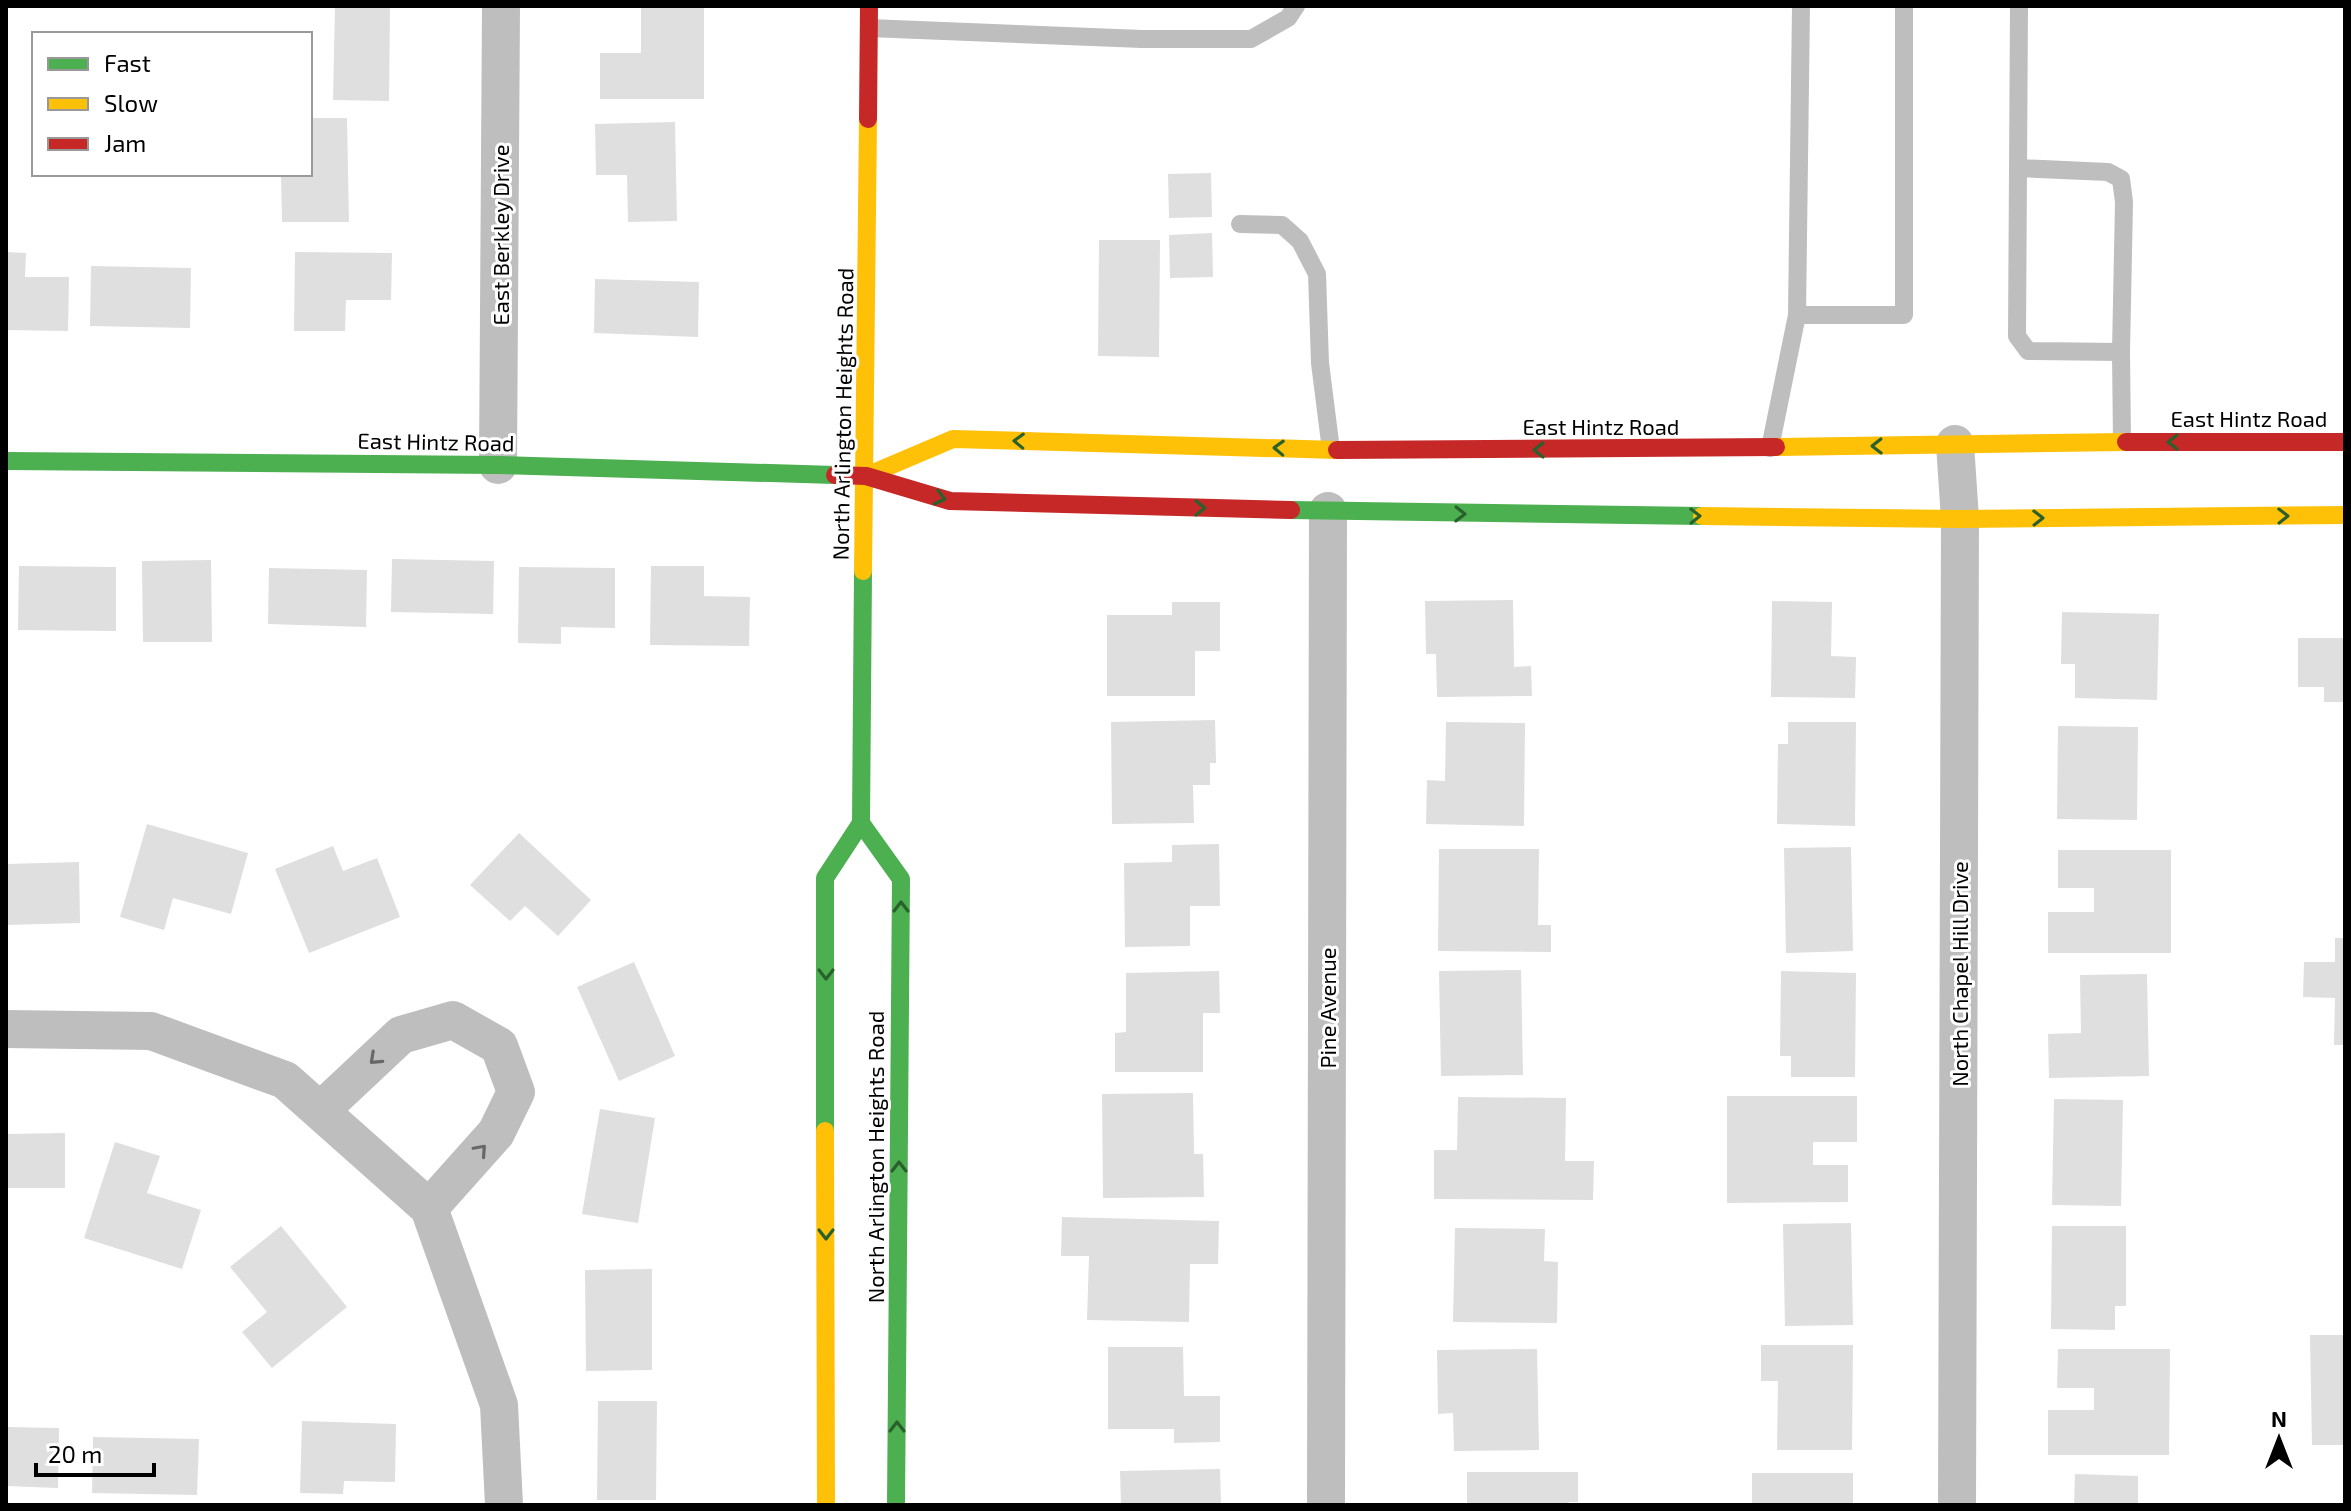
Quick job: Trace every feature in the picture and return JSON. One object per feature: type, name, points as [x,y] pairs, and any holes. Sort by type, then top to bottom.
[{"type":"main road","name":"North Arlington Heights Road","points":[[869,6],[861,823],[901,879],[896,1505]]},
{"type":"main road","name":"East Hintz Road","points":[[866,476],[953,439],[1331,450],[2345,442]]},
{"type":"main road","name":"East Hintz Road","points":[[6,461],[498,465],[866,476],[950,501],[1328,511],[1602,517],[1960,519],[2345,515]]},
{"type":"main road","points":[[826,1505],[825,878],[861,823]]},
{"type":"street","name":"East Berkley Drive","points":[[498,465],[501,6]]},
{"type":"street","name":"North Chapel Hill Drive","points":[[1955,444],[1960,519],[1957,1505]]},
{"type":"street","name":"Pine Avenue","points":[[1326,1505],[1328,511]]},
{"type":"street","points":[[320,1111],[401,1035],[453,1020],[499,1046],[516,1092],[496,1133],[429,1208]]},
{"type":"street","points":[[6,1029],[151,1031],[285,1080],[429,1208],[499,1405],[504,1505]]},
{"type":"lane","points":[[869,28],[1142,39],[1251,39],[1288,18],[1296,6]]},
{"type":"lane","points":[[1770,448],[1797,315],[1801,6]]},
{"type":"lane","points":[[1797,315],[1904,315],[1904,6]]},
{"type":"lane","points":[[2019,6],[2017,336],[2028,351],[2121,352]]},
{"type":"lane","points":[[2018,168],[2108,172],[2121,179],[2124,202],[2122,442]]},
{"type":"lane","points":[[1240,224],[1282,225],[1300,241],[1317,274],[1320,363],[1331,450]]},
{"type":"building","points":[[335,6],[390,6],[389,101],[333,100]]},
{"type":"building","points":[[641,6],[704,6],[704,99],[600,99],[600,53],[641,53]]},
{"type":"building","points":[[312,118],[347,118],[349,222],[282,222],[281,176],[312,176]]},
{"type":"building","points":[[675,122],[677,221],[628,222],[627,175],[596,175],[595,124]]},
{"type":"building","points":[[1211,173],[1212,217],[1169,218],[1168,174]]},
{"type":"building","points":[[1212,233],[1213,277],[1170,278],[1169,235]]},
{"type":"building","points":[[1099,240],[1160,240],[1159,357],[1098,356]]},
{"type":"building","points":[[6,252],[26,253],[25,277],[69,277],[68,331],[6,330]]},
{"type":"building","points":[[295,252],[392,253],[391,300],[346,300],[345,331],[294,331]]},
{"type":"building","points":[[91,266],[191,268],[190,328],[90,326]]},
{"type":"building","points":[[595,279],[699,282],[698,337],[594,333]]},
{"type":"building","points":[[392,559],[494,561],[493,614],[391,612]]},
{"type":"building","points":[[211,560],[212,642],[143,642],[142,561]]},
{"type":"building","points":[[19,566],[116,567],[116,631],[18,630]]},
{"type":"building","points":[[651,566],[704,566],[704,596],[750,597],[749,646],[650,645]]},
{"type":"building","points":[[519,567],[615,568],[615,628],[561,627],[561,644],[518,643]]},
{"type":"building","points":[[269,568],[367,570],[366,627],[268,624]]},
{"type":"building","points":[[1513,600],[1514,667],[1531,666],[1532,696],[1437,697],[1436,654],[1426,654],[1425,601]]},
{"type":"building","points":[[1772,601],[1832,602],[1831,656],[1856,657],[1855,698],[1771,697]]},
{"type":"building","points":[[1172,602],[1220,602],[1220,651],[1195,651],[1195,696],[1107,696],[1107,615],[1172,615]]},
{"type":"building","points":[[2062,612],[2159,614],[2157,700],[2075,698],[2075,664],[2061,664]]},
{"type":"building","points":[[2298,638],[2345,638],[2345,702],[2324,702],[2324,687],[2298,687]]},
{"type":"building","points":[[1215,720],[1216,763],[1210,763],[1210,785],[1193,785],[1194,823],[1112,824],[1111,722]]},
{"type":"building","points":[[1446,722],[1525,723],[1524,826],[1426,824],[1427,780],[1445,781]]},
{"type":"building","points":[[1788,722],[1856,722],[1855,826],[1777,824],[1778,744],[1788,744]]},
{"type":"building","points":[[2058,726],[2138,727],[2137,820],[2057,819]]},
{"type":"building","points":[[147,824],[248,853],[231,914],[173,898],[164,930],[120,917]]},
{"type":"building","points":[[519,833],[591,900],[558,936],[525,906],[510,921],[470,885]]},
{"type":"building","points":[[1219,844],[1220,906],[1190,906],[1190,946],[1125,947],[1124,863],[1172,862],[1172,845]]},
{"type":"building","points":[[333,846],[343,871],[377,858],[400,917],[309,953],[275,869]]},
{"type":"building","points":[[1851,847],[1853,951],[1786,953],[1784,848]]},
{"type":"building","points":[[1439,849],[1539,849],[1538,925],[1551,925],[1551,952],[1438,951]]},
{"type":"building","points":[[2058,850],[2171,850],[2171,953],[2048,953],[2048,912],[2094,912],[2094,888],[2058,888]]},
{"type":"building","points":[[79,862],[80,923],[6,925],[6,864]]},
{"type":"building","points":[[2335,938],[2345,938],[2345,1045],[2334,1045],[2335,998],[2303,997],[2304,962],[2335,962]]},
{"type":"building","points":[[634,962],[675,1056],[619,1081],[577,987]]},
{"type":"building","points":[[1521,970],[1523,1075],[1441,1076],[1439,971]]},
{"type":"building","points":[[1219,971],[1220,1013],[1203,1013],[1203,1072],[1115,1072],[1115,1033],[1126,1032],[1126,973]]},
{"type":"building","points":[[1781,971],[1856,973],[1855,1077],[1791,1077],[1791,1056],[1780,1056]]},
{"type":"building","points":[[2147,974],[2149,1076],[2049,1078],[2048,1034],[2081,1033],[2080,975]]},
{"type":"building","points":[[1193,1093],[1194,1154],[1203,1154],[1204,1197],[1103,1198],[1102,1094]]},
{"type":"building","points":[[1727,1096],[1857,1096],[1857,1142],[1813,1142],[1813,1165],[1848,1165],[1848,1202],[1727,1203]]},
{"type":"building","points":[[1458,1097],[1566,1098],[1565,1161],[1594,1161],[1593,1200],[1434,1199],[1434,1150],[1457,1150]]},
{"type":"building","points":[[2054,1099],[2123,1100],[2121,1206],[2052,1205]]},
{"type":"building","points":[[600,1109],[655,1118],[638,1223],[582,1214]]},
{"type":"building","points":[[65,1133],[65,1188],[6,1188],[6,1134]]},
{"type":"building","points":[[115,1142],[160,1156],[147,1193],[201,1210],[182,1269],[84,1238]]},
{"type":"building","points":[[1062,1217],[1219,1221],[1218,1264],[1190,1264],[1189,1322],[1087,1320],[1089,1256],[1061,1256]]},
{"type":"building","points":[[1851,1223],[1853,1325],[1785,1326],[1783,1224]]},
{"type":"building","points":[[281,1226],[347,1307],[272,1368],[242,1332],[267,1312],[230,1267]]},
{"type":"building","points":[[2052,1226],[2126,1226],[2126,1306],[2115,1306],[2115,1330],[2051,1329]]},
{"type":"building","points":[[1455,1228],[1545,1229],[1544,1261],[1558,1262],[1557,1323],[1453,1322]]},
{"type":"building","points":[[652,1269],[652,1370],[586,1371],[585,1270]]},
{"type":"building","points":[[2310,1335],[2345,1335],[2345,1445],[2312,1445]]},
{"type":"building","points":[[1761,1345],[1853,1345],[1852,1450],[1777,1450],[1778,1381],[1761,1381]]},
{"type":"building","points":[[1108,1347],[1183,1347],[1184,1396],[1220,1396],[1220,1442],[1174,1443],[1174,1429],[1108,1429]]},
{"type":"building","points":[[1537,1349],[1539,1450],[1454,1451],[1453,1413],[1438,1414],[1437,1350]]},
{"type":"building","points":[[2058,1349],[2170,1349],[2169,1455],[2048,1455],[2048,1410],[2094,1410],[2094,1388],[2057,1388]]},
{"type":"building","points":[[598,1401],[657,1401],[656,1500],[597,1500]]},
{"type":"building","points":[[302,1421],[396,1424],[395,1482],[344,1481],[343,1494],[300,1493]]},
{"type":"building","points":[[6,1427],[59,1428],[58,1488],[6,1486]]},
{"type":"building","points":[[93,1437],[199,1439],[197,1495],[92,1493]]},
{"type":"building","points":[[1220,1469],[1221,1505],[1121,1505],[1120,1471]]},
{"type":"building","points":[[1467,1472],[1578,1472],[1578,1502],[1569,1502],[1569,1505],[1467,1505]]},
{"type":"building","points":[[1752,1473],[1853,1473],[1853,1505],[1752,1505]]},
{"type":"building","points":[[2075,1474],[2138,1476],[2138,1505],[2074,1505]]},
{"type":"traffic: fast","points":[[6,461],[498,465],[835,475]]},
{"type":"traffic: fast","points":[[1291,510],[1702,516]]},
{"type":"traffic: fast","points":[[825,1131],[825,878],[861,823],[863,571]]},
{"type":"traffic: fast","points":[[861,823],[901,879],[896,1505]]},
{"type":"traffic: slow","points":[[863,571],[868,119]]},
{"type":"traffic: slow","points":[[866,476],[953,439],[1337,450]]},
{"type":"traffic: slow","points":[[1776,447],[2126,442]]},
{"type":"traffic: slow","points":[[1702,516],[1960,519],[2345,515]]},
{"type":"traffic: slow","points":[[825,1131],[826,1505]]},
{"type":"traffic: jam","points":[[868,119],[869,6]]},
{"type":"traffic: jam","points":[[2126,442],[2345,442]]},
{"type":"traffic: jam","points":[[1337,450],[1776,447]]},
{"type":"traffic: jam","points":[[835,475],[866,476],[950,501],[1291,510]]}]
